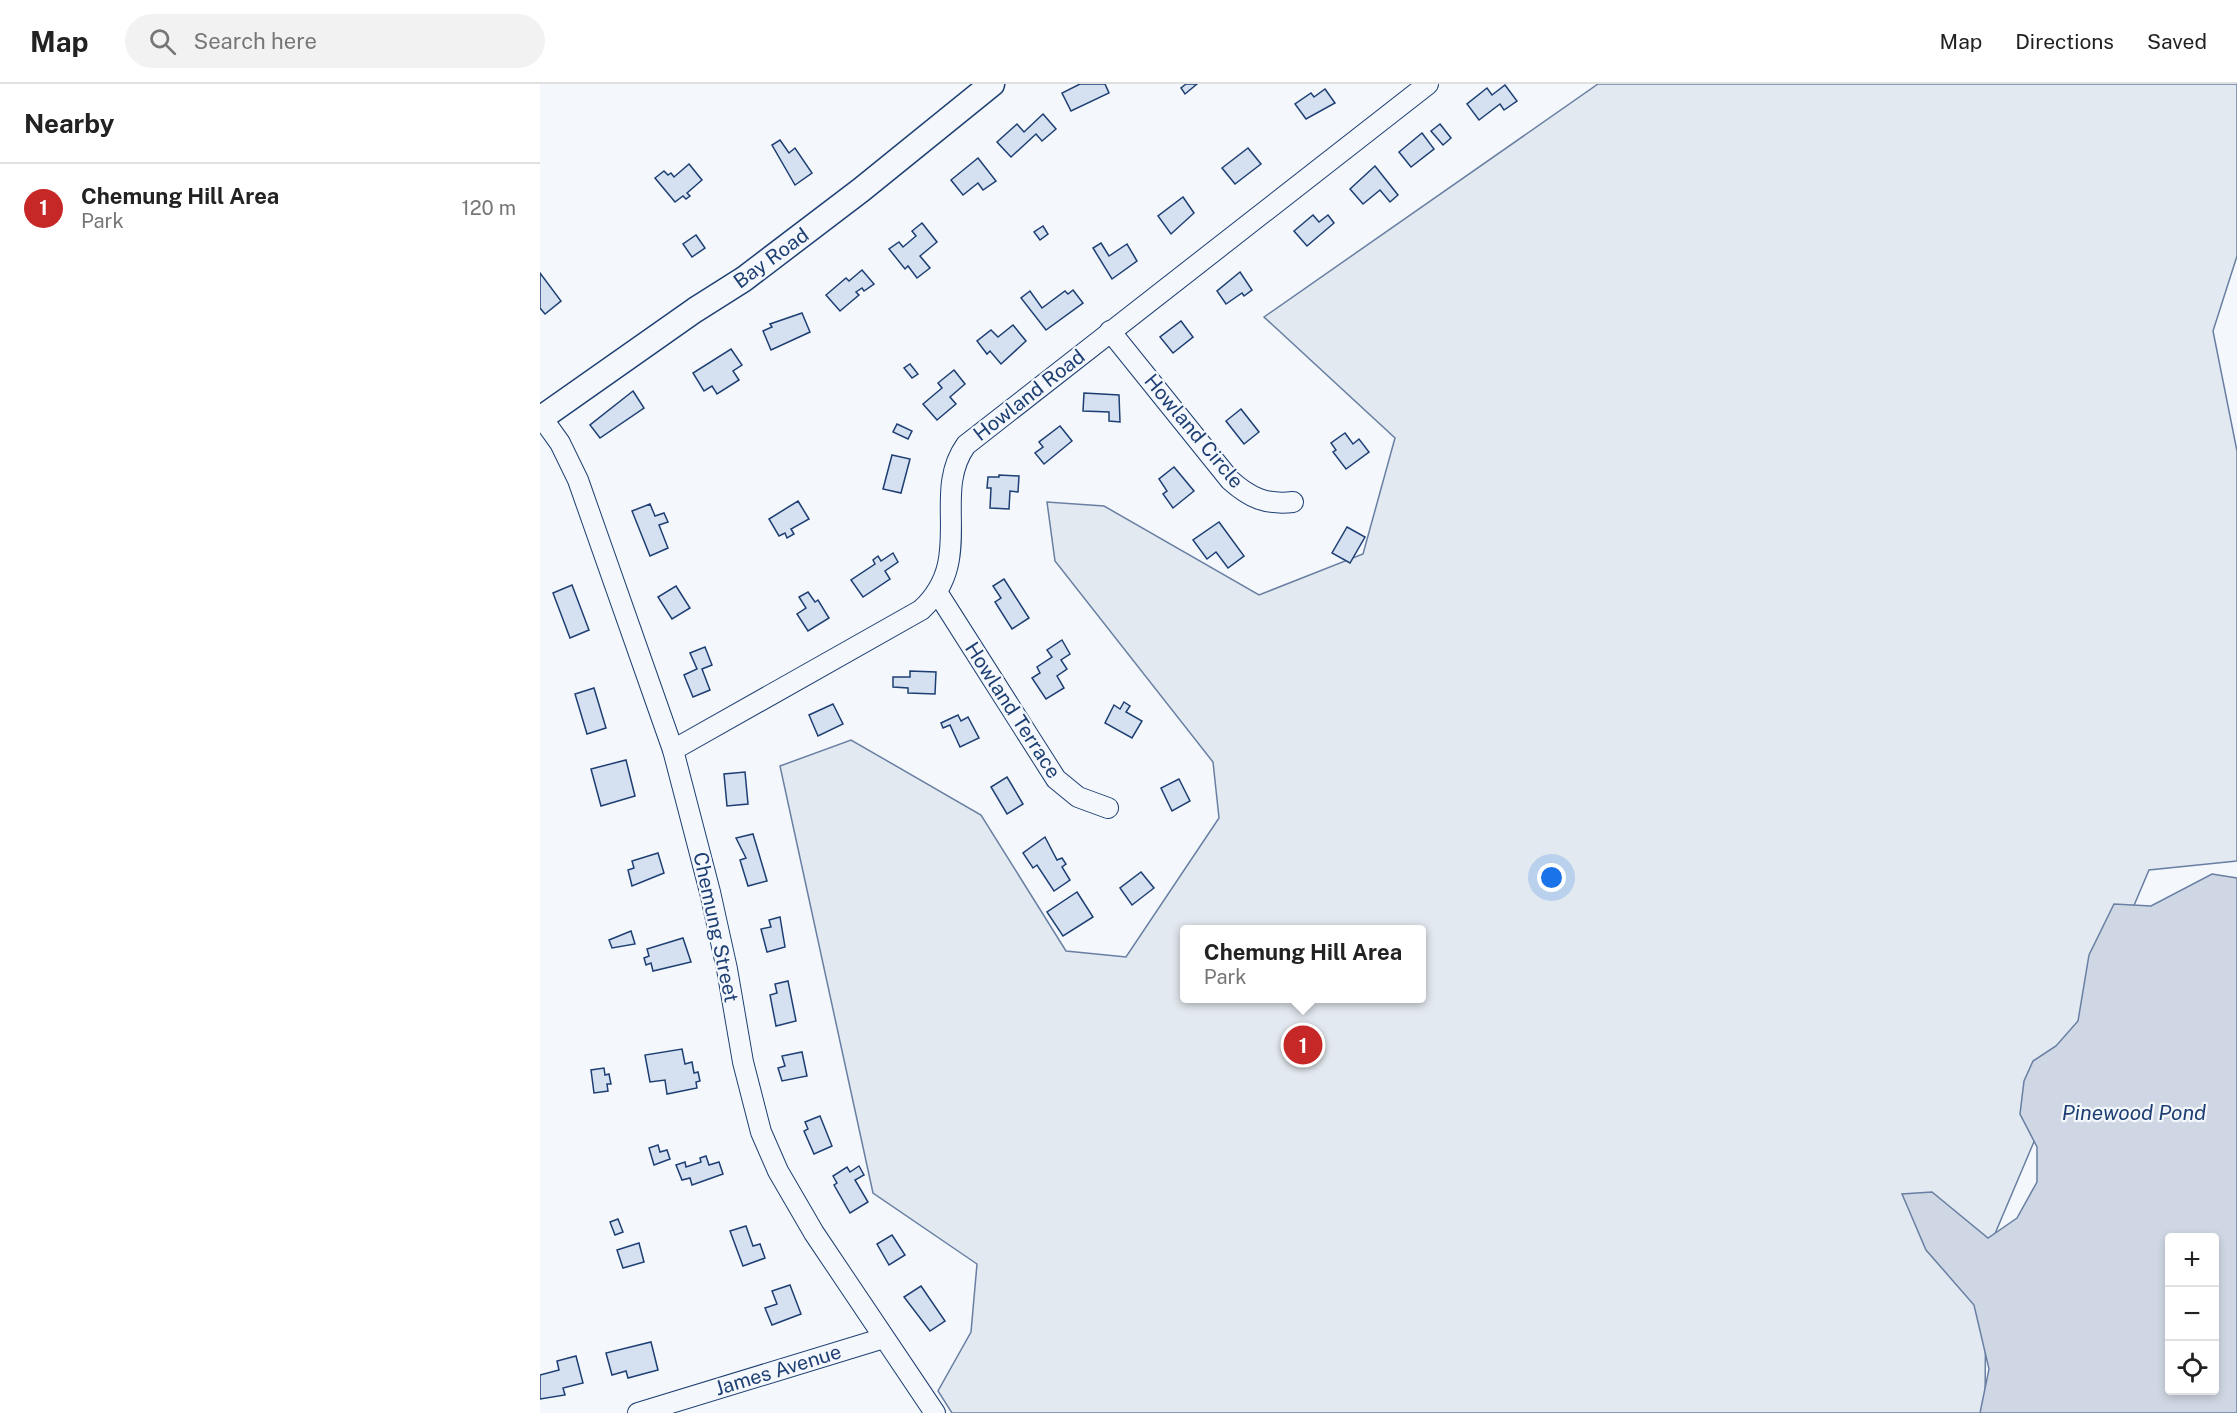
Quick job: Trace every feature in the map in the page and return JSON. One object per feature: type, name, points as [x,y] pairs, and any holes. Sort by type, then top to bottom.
[{"type":"main road","name":"Bay Road","points":[[541,417],[695,310],[744,279],[853,197],[992,84]]},
{"type":"street","name":"Howland Road","points":[[673,750],[908,618],[930,602],[944,578],[952,547],[952,480],[959,455],[977,435],[1428,84]]},
{"type":"street","name":"Howland Circle","points":[[1110,331],[1230,480],[1245,493],[1259,500],[1276,504],[1293,502]]},
{"type":"street","name":"Chemung Street","points":[[541,417],[560,443],[578,480],[673,750],[710,892],[727,969],[743,1062],[761,1132],[799,1207],[934,1413]]},
{"type":"street","name":"Howland Terrace","points":[[937,592],[1051,773],[1078,796],[1108,808]]},
{"type":"street","name":"James Avenue","points":[[638,1413],[884,1338]]},
{"type":"shaded area","points":[[1598,84],[2237,84],[2237,256],[2213,331],[2237,451],[2237,861],[2149,870],[1986,1255],[1985,1413],[952,1413],[938,1391],[971,1332],[977,1264],[873,1193],[780,766],[851,740],[981,815],[1066,951],[1126,957],[1219,818],[1213,762],[1055,561],[1047,502],[1104,506],[1259,595],[1363,554],[1395,438],[1264,317]]},
{"type":"water","name":"Pinewood Pond","points":[[2212,874],[2237,878],[2237,1413],[1980,1413],[1989,1369],[1974,1305],[1926,1250],[1902,1194],[1932,1192],[1988,1238],[2017,1218],[2037,1182],[2037,1147],[2020,1114],[2024,1081],[2033,1061],[2056,1046],[2078,1021],[2089,955],[2114,904],[2151,906]]},
{"type":"building","points":[[1080,84],[1105,84],[1109,93],[1071,111],[1062,93]]},
{"type":"building","points":[[1186,84],[1197,84],[1185,94],[1181,88]]},
{"type":"building","points":[[1505,85],[1517,101],[1504,110],[1500,104],[1479,120],[1467,104],[1487,88],[1492,95]]},
{"type":"building","points":[[1325,89],[1335,103],[1306,119],[1295,104],[1311,93],[1314,97]]},
{"type":"building","points":[[1043,114],[1056,129],[1042,141],[1036,134],[1011,157],[997,142],[1017,124],[1024,132]]},
{"type":"building","points":[[1440,124],[1451,138],[1443,145],[1431,131]]},
{"type":"building","points":[[1422,133],[1434,149],[1411,167],[1399,152]]},
{"type":"building","points":[[780,140],[789,153],[795,148],[812,173],[795,185],[772,145]]},
{"type":"building","points":[[1248,148],[1261,164],[1235,184],[1222,168]]},
{"type":"building","points":[[978,158],[996,181],[983,190],[978,183],[963,195],[951,180]]},
{"type":"building","points":[[689,164],[702,180],[687,193],[690,196],[686,199],[683,196],[675,202],[655,178],[664,171],[668,175],[671,173],[674,177]]},
{"type":"building","points":[[1375,166],[1398,195],[1390,202],[1380,190],[1363,204],[1350,189]]},
{"type":"building","points":[[1183,197],[1194,213],[1171,234],[1158,216]]},
{"type":"building","points":[[1313,215],[1319,222],[1328,215],[1334,223],[1307,246],[1294,231]]},
{"type":"building","points":[[922,223],[937,242],[920,256],[930,268],[917,278],[908,266],[905,269],[889,249],[899,242],[903,247],[916,236],[912,231]]},
{"type":"building","points":[[1043,226],[1048,234],[1040,240],[1034,232]]},
{"type":"building","points":[[696,235],[705,248],[692,257],[683,244]]},
{"type":"building","points":[[1101,243],[1109,256],[1127,244],[1137,261],[1112,279],[1093,248]]},
{"type":"building","points":[[862,270],[874,284],[864,291],[862,288],[856,292],[859,295],[840,311],[826,295],[846,278],[849,281]]},
{"type":"building","points":[[1240,272],[1252,290],[1244,296],[1242,293],[1226,304],[1217,291]]},
{"type":"building","points":[[540,273],[561,301],[545,314],[540,308]]},
{"type":"building","points":[[1073,290],[1083,303],[1046,330],[1021,298],[1030,291],[1042,308],[1065,291],[1068,294]]},
{"type":"building","points":[[802,313],[810,332],[771,350],[763,331],[772,327],[770,324]]},
{"type":"building","points":[[1181,321],[1193,337],[1173,353],[1160,337]]},
{"type":"building","points":[[1013,325],[1026,341],[1001,364],[990,351],[987,354],[977,341],[991,330],[998,337]]},
{"type":"building","points":[[731,349],[742,365],[733,371],[739,380],[717,394],[712,386],[704,391],[693,373]]},
{"type":"building","points":[[910,364],[918,374],[912,378],[904,368]]},
{"type":"building","points":[[954,370],[965,384],[950,397],[956,404],[937,420],[923,404],[942,388],[938,383]]},
{"type":"building","points":[[633,391],[644,408],[600,438],[590,425]]},
{"type":"building","points":[[1084,393],[1119,395],[1120,422],[1109,421],[1109,412],[1083,411]]},
{"type":"building","points":[[1241,409],[1259,432],[1244,444],[1226,421]]},
{"type":"building","points":[[897,424],[912,431],[908,439],[893,432]]},
{"type":"building","points":[[1060,426],[1072,441],[1044,464],[1035,453],[1043,447],[1039,442]]},
{"type":"building","points":[[1345,433],[1353,444],[1359,439],[1369,452],[1346,469],[1333,452],[1336,450],[1331,443]]},
{"type":"building","points":[[892,455],[910,459],[901,493],[883,489]]},
{"type":"building","points":[[1174,467],[1194,491],[1173,508],[1163,494],[1167,491],[1159,479]]},
{"type":"building","points":[[999,475],[1019,476],[1018,492],[1010,491],[1009,509],[990,508],[991,488],[987,488],[988,477],[999,477]]},
{"type":"building","points":[[798,501],[809,519],[791,529],[794,534],[787,538],[785,533],[779,536],[769,519]]},
{"type":"building","points":[[650,504],[655,516],[664,513],[668,522],[659,525],[668,548],[650,556],[632,511]]},
{"type":"building","points":[[1219,522],[1244,556],[1228,568],[1216,552],[1207,559],[1193,540]]},
{"type":"building","points":[[1347,527],[1365,537],[1350,563],[1332,553]]},
{"type":"building","points":[[893,553],[898,562],[885,571],[890,579],[863,597],[851,580],[875,564],[873,560],[878,556],[881,561]]},
{"type":"building","points":[[1004,579],[1029,618],[1012,629],[995,602],[1001,598],[993,586]]},
{"type":"building","points":[[572,585],[589,630],[570,638],[553,593]]},
{"type":"building","points":[[676,586],[690,608],[672,619],[658,597]]},
{"type":"building","points":[[808,592],[815,602],[818,600],[829,618],[808,631],[797,614],[806,608],[799,597]]},
{"type":"building","points":[[1062,640],[1070,654],[1061,660],[1067,669],[1057,676],[1064,688],[1046,699],[1032,678],[1040,673],[1037,667],[1052,657],[1047,650]]},
{"type":"building","points":[[705,647],[712,665],[702,669],[710,690],[693,697],[684,675],[697,669],[690,653]]},
{"type":"building","points":[[910,671],[936,672],[935,694],[908,693],[908,688],[893,687],[893,677],[910,677]]},
{"type":"building","points":[[594,688],[606,728],[587,734],[575,694]]},
{"type":"building","points":[[1124,702],[1130,706],[1126,712],[1142,721],[1132,738],[1105,723],[1114,705],[1120,709]]},
{"type":"building","points":[[833,704],[843,724],[818,736],[809,715]]},
{"type":"building","points":[[958,715],[961,721],[968,717],[979,738],[960,747],[950,725],[943,728],[941,723]]},
{"type":"building","points":[[626,760],[635,796],[601,806],[591,769]]},
{"type":"building","points":[[745,772],[748,804],[727,806],[724,774]]},
{"type":"building","points":[[1007,777],[1023,804],[1007,814],[991,787]]},
{"type":"building","points":[[1179,779],[1190,801],[1172,811],[1161,788]]},
{"type":"building","points":[[753,834],[767,881],[748,886],[740,860],[746,858],[736,838]]},
{"type":"building","points":[[1045,837],[1057,860],[1062,858],[1066,864],[1062,867],[1070,880],[1054,891],[1037,865],[1033,868],[1023,853]]},
{"type":"building","points":[[658,853],[664,873],[632,886],[628,870],[634,868],[632,861]]},
{"type":"building","points":[[1141,872],[1154,888],[1132,905],[1120,888]]},
{"type":"building","points":[[1077,892],[1093,917],[1063,936],[1047,912]]},
{"type":"building","points":[[780,917],[785,947],[767,952],[761,929],[771,927],[769,920]]},
{"type":"building","points":[[631,931],[635,944],[612,948],[609,940]]},
{"type":"building","points":[[683,938],[691,962],[653,971],[651,963],[646,965],[644,958],[649,956],[647,949]]},
{"type":"building","points":[[788,981],[796,1021],[776,1026],[770,995],[777,993],[775,984]]},
{"type":"building","points":[[682,1049],[685,1064],[692,1062],[694,1073],[698,1072],[700,1081],[696,1082],[697,1088],[667,1094],[665,1080],[650,1082],[645,1055]]},
{"type":"building","points":[[802,1052],[807,1076],[782,1081],[778,1068],[785,1066],[782,1056]]},
{"type":"building","points":[[604,1068],[605,1075],[609,1074],[611,1084],[607,1084],[608,1091],[594,1093],[591,1070]]},
{"type":"building","points":[[820,1116],[832,1146],[814,1154],[804,1131],[808,1129],[805,1122]]},
{"type":"building","points":[[658,1145],[660,1152],[667,1150],[670,1159],[654,1165],[649,1148]]},
{"type":"building","points":[[706,1156],[709,1165],[719,1162],[723,1174],[692,1185],[690,1178],[682,1180],[676,1165],[685,1162],[686,1167],[701,1162],[700,1158]]},
{"type":"building","points":[[859,1166],[864,1175],[855,1180],[868,1202],[850,1213],[834,1185],[837,1183],[833,1176],[847,1167],[850,1172]]},
{"type":"building","points":[[618,1219],[623,1232],[615,1235],[610,1222]]},
{"type":"building","points":[[746,1226],[753,1246],[760,1244],[765,1258],[743,1266],[730,1231]]},
{"type":"building","points":[[892,1235],[905,1255],[889,1265],[877,1244]]},
{"type":"building","points":[[639,1243],[644,1262],[623,1268],[617,1250]]},
{"type":"building","points":[[790,1285],[801,1314],[772,1325],[765,1308],[777,1304],[772,1291]]},
{"type":"building","points":[[921,1286],[945,1321],[930,1331],[904,1297]]},
{"type":"building","points":[[651,1342],[658,1370],[628,1378],[626,1371],[612,1375],[606,1353]]},
{"type":"building","points":[[576,1356],[583,1383],[563,1388],[565,1395],[540,1399],[540,1375],[559,1370],[557,1361]]},
{"type":"place","name":"Chemung Hill Area","points":[[1303,1045]]}]
